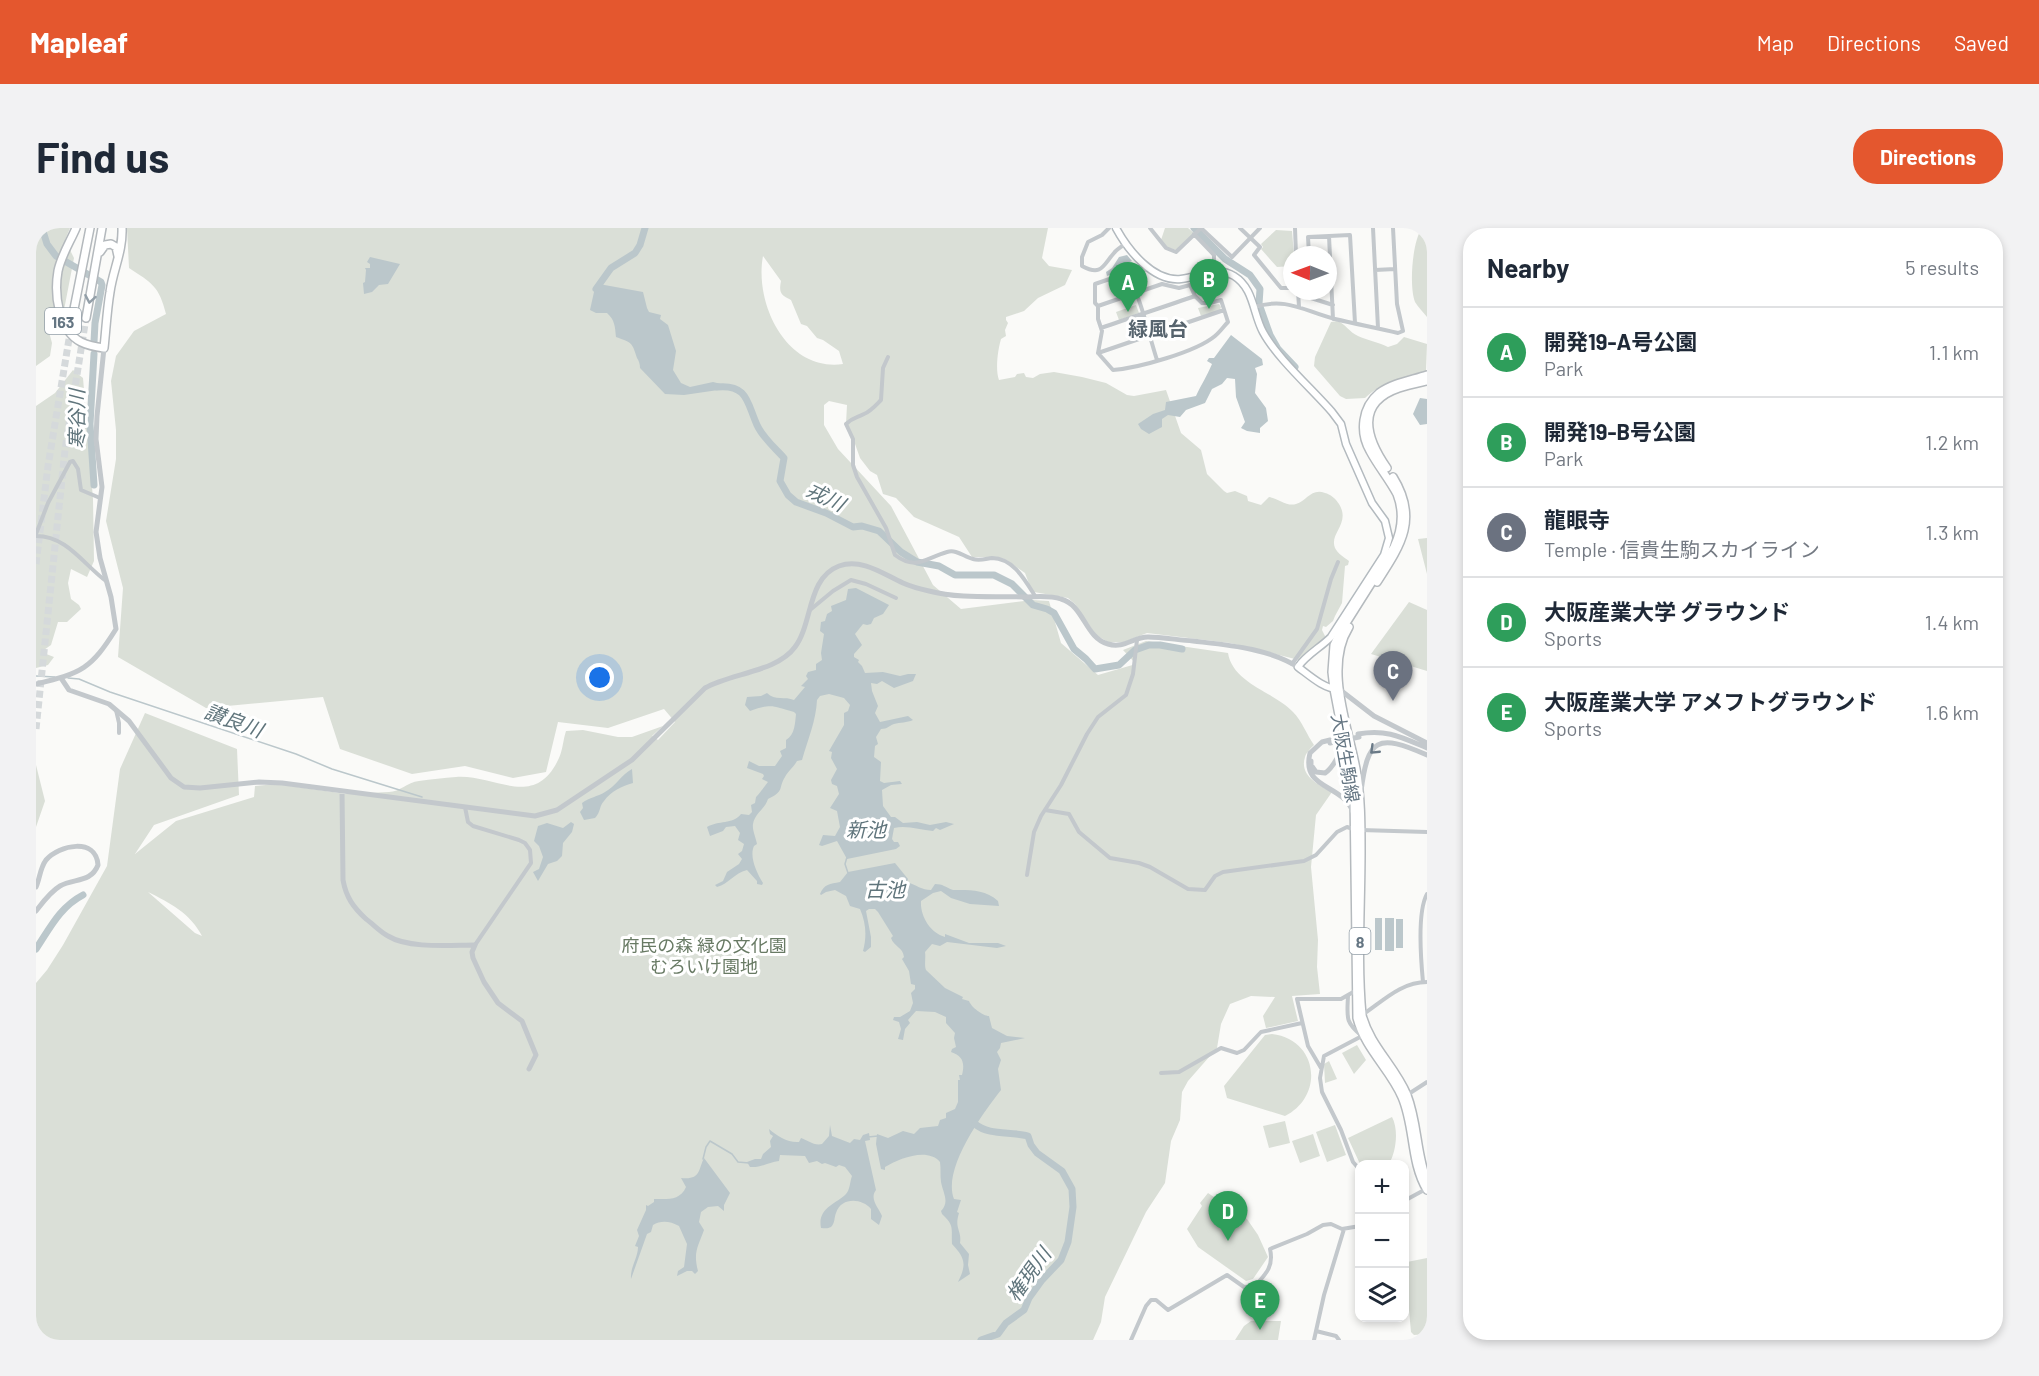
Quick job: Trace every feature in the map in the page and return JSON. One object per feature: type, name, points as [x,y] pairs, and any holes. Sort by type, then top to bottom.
[{"type":"main road","name":"163","points":[[76,228],[59,269],[57,298],[66,328],[79,342],[104,348],[110,292],[118,255],[116,247],[108,244],[102,248],[93,277]]},
{"type":"main road","name":"163","points":[[74,309],[90,228]]},
{"type":"main road","name":"163","points":[[86,318],[102,228]]},
{"type":"main road","name":"163","points":[[115,267],[121,251],[122,228]]},
{"type":"main road","points":[[1116,228],[1147,268],[1164,276],[1179,279],[1214,271],[1227,272],[1242,282],[1262,331],[1271,344],[1341,424],[1358,474],[1376,510],[1385,521],[1389,532],[1384,555],[1331,637],[1295,665]]},
{"type":"main road","name":"大阪生駒線","points":[[1427,375],[1389,387],[1379,393],[1368,405],[1364,415],[1365,442],[1397,494],[1401,519],[1394,547],[1341,631],[1332,660],[1358,830],[1362,1015],[1365,1028],[1392,1068],[1407,1096],[1427,1187]]},
{"type":"main road","name":"大阪生駒線","points":[[1427,381],[1391,392],[1373,408],[1370,416],[1368,431],[1371,440],[1401,492],[1406,518],[1405,532],[1398,548],[1345,633],[1338,660],[1337,689],[1356,770],[1360,805],[1355,991],[1357,1018],[1362,1036],[1396,1084],[1402,1098],[1410,1124],[1417,1168],[1427,1187]]},
{"type":"main road","points":[[1295,665],[1337,689]]},
{"type":"street","points":[[1109,228],[1102,235],[1088,242],[1082,258],[1082,266],[1092,270],[1101,269],[1108,264],[1114,252],[1127,242]]},
{"type":"street","points":[[1150,228],[1166,249],[1176,252],[1201,228],[1232,257],[1260,228]]},
{"type":"street","points":[[1155,235],[1157,228]]},
{"type":"street","points":[[1240,228],[1260,247],[1254,255],[1283,288]]},
{"type":"street","points":[[1295,228],[1296,246]]},
{"type":"street","points":[[1373,228],[1378,328]]},
{"type":"street","points":[[1254,307],[1282,302],[1334,319],[1398,333],[1403,331],[1397,304],[1393,228]]},
{"type":"street","points":[[1194,234],[1214,255],[1214,271]]},
{"type":"street","points":[[1308,246],[1308,237],[1350,235],[1355,323]]},
{"type":"street","points":[[1329,236],[1334,319]]},
{"type":"street","points":[[1130,280],[1147,268]]},
{"type":"street","points":[[1375,270],[1395,269]]},
{"type":"street","points":[[1098,353],[1102,339],[1098,306],[1095,303],[1095,284],[1127,273],[1157,360]]},
{"type":"street","points":[[1098,306],[1162,284],[1179,288],[1190,285],[1195,296],[1202,303],[1221,300],[1228,322],[1215,336],[1195,348],[1157,360],[1113,370],[1098,353]]},
{"type":"street","points":[[1101,328],[1195,296]]},
{"type":"street","points":[[1299,300],[1299,307]]},
{"type":"street","points":[[1317,300],[1333,305]]},
{"type":"street","points":[[1098,353],[1224,310]]},
{"type":"street","points":[[36,684],[61,678],[88,666],[101,653],[116,629],[96,532],[101,468],[96,439],[104,348]]},
{"type":"street","points":[[888,357],[883,368],[881,400],[871,410],[854,417],[846,424],[853,439],[853,465],[857,477],[886,528],[897,556],[909,562],[924,563],[950,551],[973,560],[992,558],[1007,561],[1024,579],[1035,597]]},
{"type":"street","points":[[100,498],[81,490],[76,465],[73,461],[70,462],[48,502],[36,535],[53,538],[63,543],[93,572],[106,581]]},
{"type":"street","points":[[61,678],[69,690],[109,704],[129,721],[171,778],[184,787],[200,788],[259,782],[282,783],[535,816],[557,810],[632,760],[705,688],[717,681],[785,657],[799,641],[817,587],[834,569],[852,564],[868,566],[905,584],[933,592],[968,596],[1056,597],[1069,603],[1095,637],[1104,643],[1120,646],[1145,637],[1230,645],[1271,655],[1295,665],[1317,629],[1338,562]]},
{"type":"street","points":[[810,610],[851,580],[856,580],[896,598]]},
{"type":"street","points":[[1027,875],[1034,832],[1045,810],[1098,717],[1126,695],[1133,674],[1137,640]]},
{"type":"street","points":[[1337,689],[1374,716],[1427,749]]},
{"type":"street","points":[[115,709],[119,733]]},
{"type":"street","points":[[1355,819],[1345,799],[1312,777],[1308,770],[1310,753],[1322,742],[1374,734],[1390,736],[1427,749]]},
{"type":"street","points":[[1330,741],[1320,746],[1312,757],[1311,765],[1316,772],[1328,771],[1337,755],[1346,748]]},
{"type":"street","points":[[1360,805],[1365,762],[1373,748],[1384,742],[1427,749]]},
{"type":"street","points":[[342,791],[343,880],[345,890],[356,910],[389,937],[405,942],[475,945]]},
{"type":"street","points":[[465,807],[468,822],[473,826],[525,843],[532,856],[531,863],[518,885],[472,952],[484,982],[498,1003],[519,1017],[532,1043],[536,1055],[529,1069]]},
{"type":"street","points":[[1045,810],[1069,814],[1079,832],[1110,858],[1150,867],[1179,885],[1195,890],[1205,890],[1215,876],[1223,873],[1304,861],[1316,855],[1337,832],[1347,827],[1358,830],[1427,832]]},
{"type":"street","points":[[36,886],[43,864],[54,854],[79,845],[95,855],[98,865],[93,874],[83,880],[58,887],[36,911]]},
{"type":"street","points":[[1362,1015],[1398,990],[1417,982],[1425,982],[1421,962],[1427,894]]},
{"type":"street","points":[[1322,1069],[1308,1046],[1297,999],[1341,999],[1355,991]]},
{"type":"street","points":[[1348,996],[1350,1026],[1362,1036],[1324,1056],[1320,1078],[1322,1092],[1355,1165]]},
{"type":"street","points":[[1161,1073],[1179,1072],[1221,1048],[1237,1053],[1244,1050],[1261,1032],[1302,1023]]},
{"type":"street","points":[[1407,1096],[1427,1082]]},
{"type":"street","points":[[1409,1198],[1427,1187]]},
{"type":"street","points":[[1131,1340],[1151,1300],[1156,1300],[1168,1310],[1227,1275],[1244,1287],[1255,1286],[1270,1270],[1272,1258],[1270,1249],[1323,1225],[1331,1224],[1344,1228],[1355,1227]]},
{"type":"street","points":[[1314,1340],[1344,1228]]},
{"type":"street","points":[[1316,1331],[1336,1336],[1339,1340]]},
{"type":"green space","points":[[36,228],[70,228],[65,240],[74,258],[64,310],[57,311],[63,324],[49,332],[52,343],[50,356],[36,366]]},
{"type":"green space","name":"府民の森 緑の文化園 むろいけ園地","points":[[127,228],[1048,228],[1042,258],[1049,266],[1072,270],[1065,285],[1038,298],[1024,311],[1006,317],[1008,323],[1005,330],[1006,336],[1001,339],[998,354],[999,380],[1015,377],[1017,374],[1024,373],[1026,377],[1033,378],[1040,374],[1054,372],[1106,383],[1127,395],[1134,396],[1166,390],[1181,433],[1201,450],[1207,474],[1227,493],[1235,491],[1247,496],[1248,501],[1261,505],[1269,497],[1296,504],[1316,492],[1329,494],[1336,500],[1343,517],[1335,538],[1335,548],[1349,561],[1345,566],[1342,603],[1333,621],[1326,627],[1323,626],[1322,630],[1326,638],[1299,660],[1230,643],[1147,633],[1124,642],[1108,642],[1096,635],[1075,604],[1068,598],[1034,592],[1025,573],[1005,559],[972,557],[959,537],[914,517],[896,498],[883,494],[877,475],[870,471],[860,458],[846,424],[847,405],[829,401],[824,405],[824,425],[838,449],[891,506],[933,585],[961,609],[1032,600],[1049,601],[1061,643],[1098,675],[1136,664],[1123,650],[1146,641],[1228,653],[1231,664],[1246,680],[1285,705],[1302,724],[1314,745],[1306,755],[1304,764],[1307,775],[1332,792],[1316,815],[1311,867],[1318,940],[1317,967],[1320,994],[1292,996],[1298,1021],[1266,1028],[1263,1016],[1275,997],[1251,996],[1230,1004],[1221,1024],[1217,1048],[1188,1081],[1182,1092],[1180,1120],[1171,1141],[1165,1183],[1146,1212],[1105,1297],[1101,1322],[1093,1340],[36,1340],[36,983],[63,945],[107,866],[120,769],[145,713],[237,749],[239,795],[154,825],[135,854],[176,821],[254,797],[255,786],[276,784],[347,794],[393,792],[415,782],[471,777],[526,787],[538,783],[549,774],[559,758],[566,731],[583,730],[618,737],[632,737],[663,726],[652,736],[658,740],[675,722],[664,709],[608,728],[558,722],[546,772],[513,778],[465,766],[412,774],[340,749],[323,697],[206,708],[118,657],[123,588],[106,521],[116,459],[116,430],[111,381],[116,356],[134,331],[166,314],[154,286],[129,268]],"holes":[[[763,256],[781,281],[781,293],[791,300],[801,324],[807,326],[817,338],[839,351],[843,364],[823,364],[806,357],[791,346],[779,331],[764,294]],[[148,892],[185,915],[202,936],[195,933]]]},
{"type":"green space","points":[[1165,228],[1188,228],[1194,233],[1176,250],[1166,247],[1161,240]]},
{"type":"green space","points":[[1422,228],[1427,228],[1427,317],[1415,302],[1412,286],[1412,265],[1416,243]]},
{"type":"green space","points":[[1276,230],[1292,231],[1293,246],[1283,246],[1283,267],[1277,267],[1261,249],[1263,247],[1261,244]]},
{"type":"green space","points":[[1219,304],[1220,310],[1201,316],[1198,308]]},
{"type":"green space","points":[[1136,305],[1139,313],[1119,320],[1116,312]]},
{"type":"green space","points":[[1337,321],[1358,336],[1388,347],[1397,344],[1404,337],[1427,344],[1426,371],[1386,384],[1365,398],[1346,399],[1340,396],[1314,366],[1315,357],[1331,322]]},
{"type":"green space","points":[[73,370],[83,378],[93,499],[94,561],[87,577],[71,569],[68,583],[71,599],[81,609],[67,622],[58,622],[51,645],[41,652],[54,657],[48,665],[36,668],[36,406],[55,393]]},
{"type":"green space","points":[[1427,538],[1427,574],[1418,539]]},
{"type":"green space","points":[[1409,602],[1427,610],[1427,671],[1371,654]]},
{"type":"green space","points":[[36,765],[45,801],[36,827]]},
{"type":"green space","points":[[1272,1034],[1287,1038],[1299,1046],[1307,1057],[1311,1069],[1311,1083],[1306,1095],[1298,1107],[1285,1116],[1227,1098],[1224,1086],[1265,1035]]},
{"type":"green space","points":[[1357,1045],[1366,1060],[1354,1074],[1342,1053]]},
{"type":"green space","points":[[1329,1061],[1337,1079],[1325,1083],[1324,1064]]},
{"type":"green space","points":[[1392,1117],[1396,1141],[1390,1160],[1358,1160],[1348,1138]]},
{"type":"green space","points":[[1285,1121],[1290,1143],[1269,1148],[1263,1126]]},
{"type":"green space","points":[[1335,1125],[1346,1155],[1327,1162],[1316,1132]]},
{"type":"green space","points":[[1313,1134],[1320,1156],[1300,1163],[1292,1141]]},
{"type":"green space","points":[[1208,1193],[1247,1219],[1258,1235],[1268,1257],[1253,1279],[1246,1281],[1198,1247],[1187,1229],[1202,1206],[1200,1203]]},
{"type":"green space","points":[[1427,1258],[1427,1334],[1414,1335],[1411,1332],[1409,1262]]},
{"type":"green space","points":[[1251,1321],[1281,1321],[1278,1340],[1235,1340],[1244,1326]]},
{"type":"water","points":[[1127,255],[1132,261],[1124,265],[1125,269],[1107,276],[1106,272],[1112,268],[1119,257]]},
{"type":"water","points":[[370,257],[400,264],[388,284],[379,285],[372,292],[364,294],[365,268],[370,268],[367,262]]},
{"type":"water","points":[[599,284],[643,292],[649,312],[661,315],[660,319],[668,325],[676,351],[673,370],[681,383],[690,387],[713,382],[725,385],[725,389],[684,395],[665,394],[640,368],[631,344],[616,337],[612,318],[607,313],[596,313],[590,310],[594,292]]},
{"type":"water","points":[[1231,335],[1262,359],[1263,365],[1255,368],[1257,374],[1255,393],[1266,408],[1268,421],[1260,428],[1260,433],[1241,428],[1245,422],[1236,397],[1235,379],[1227,378],[1222,384],[1212,389],[1205,403],[1186,410],[1180,417],[1168,415],[1162,419],[1162,427],[1149,434],[1141,429],[1138,424],[1153,414],[1165,410],[1166,402],[1196,396],[1212,364],[1207,361],[1209,358],[1214,358]]},
{"type":"water","points":[[1420,398],[1427,399],[1427,424],[1420,425],[1413,414]]},
{"type":"water","name":"新池","points":[[856,588],[889,605],[883,614],[874,618],[871,624],[863,624],[855,634],[862,645],[854,657],[859,660],[865,673],[883,672],[900,676],[916,674],[913,681],[894,688],[882,681],[877,684],[871,683],[878,706],[875,713],[880,722],[908,716],[913,720],[881,729],[876,737],[878,744],[875,746],[874,757],[881,762],[880,781],[884,783],[900,781],[902,784],[891,785],[882,790],[883,806],[891,817],[903,823],[917,822],[930,825],[946,822],[954,824],[940,830],[936,828],[933,831],[909,827],[894,828],[892,839],[900,846],[896,849],[847,859],[837,841],[819,845],[823,835],[835,836],[840,827],[837,811],[830,808],[839,794],[837,786],[832,784],[831,780],[837,769],[831,758],[832,752],[829,751],[844,725],[844,713],[848,711],[850,705],[844,698],[829,694],[820,696],[817,700],[802,760],[797,761],[786,775],[779,791],[768,799],[754,820],[753,829],[757,844],[754,846],[752,855],[762,885],[757,884],[747,870],[717,887],[715,885],[723,881],[727,872],[739,864],[742,859],[738,854],[742,851],[744,844],[738,840],[740,833],[735,826],[726,827],[723,831],[710,836],[707,827],[734,820],[741,814],[749,815],[752,812],[751,805],[755,803],[756,797],[768,782],[762,779],[763,774],[747,768],[749,761],[759,766],[775,766],[782,756],[780,751],[786,748],[786,740],[793,732],[795,725],[796,714],[794,712],[772,706],[750,711],[745,705],[747,697],[767,693],[773,697],[794,700],[805,687],[801,686],[808,679],[806,676],[808,672],[816,670],[816,664],[822,660],[824,634],[820,631],[821,622],[825,621],[827,614],[832,611],[831,606],[846,600],[848,589]]},
{"type":"water","points":[[632,769],[633,783],[610,794],[602,803],[595,818],[584,820],[580,812],[583,808],[582,803],[609,790]]},
{"type":"water","points":[[571,822],[574,824],[572,832],[563,843],[562,856],[557,861],[548,864],[538,881],[533,872],[539,869],[543,857],[539,846],[534,841],[538,826],[547,823],[563,828]]},
{"type":"water","name":"古池","points":[[895,863],[908,879],[907,882],[922,888],[931,890],[935,884],[953,890],[971,890],[982,892],[998,901],[999,906],[970,904],[951,898],[941,891],[921,901],[922,912],[927,923],[940,935],[945,937],[945,934],[969,943],[998,943],[1006,946],[997,948],[947,942],[940,946],[932,944],[925,952],[925,968],[945,988],[963,997],[962,999],[969,1001],[978,1011],[989,1016],[992,1028],[1007,1036],[1025,1038],[1001,1043],[997,1052],[1001,1060],[998,1069],[1001,1090],[966,1142],[954,1173],[952,1187],[954,1199],[961,1200],[957,1212],[959,1213],[957,1223],[960,1243],[969,1254],[970,1274],[958,1282],[963,1270],[963,1261],[960,1253],[952,1244],[951,1225],[941,1211],[944,1208],[945,1197],[941,1182],[940,1162],[928,1155],[921,1155],[905,1158],[885,1167],[885,1170],[881,1169],[876,1144],[877,1134],[888,1138],[903,1131],[914,1134],[920,1128],[938,1126],[940,1120],[946,1118],[946,1113],[955,1109],[958,1102],[958,1080],[960,1080],[959,1075],[962,1075],[963,1067],[961,1058],[951,1052],[956,1047],[955,1033],[946,1023],[946,1017],[935,1012],[916,1011],[908,1020],[910,1023],[905,1029],[903,1040],[898,1039],[901,1029],[899,1022],[893,1020],[894,1017],[900,1017],[910,1011],[913,1003],[911,993],[915,989],[902,959],[904,957],[902,951],[892,941],[893,936],[878,912],[875,909],[869,909],[866,911],[871,947],[863,951],[865,930],[860,909],[850,906],[846,896],[835,890],[820,894],[825,886],[840,882],[848,872]]},
{"type":"water","points":[[1375,918],[1382,918],[1382,950],[1375,950]]},
{"type":"water","points":[[1385,918],[1394,918],[1394,951],[1385,951]]},
{"type":"water","points":[[1396,919],[1403,919],[1403,948],[1396,948]]},
{"type":"water","points":[[830,1125],[832,1136],[850,1143],[854,1139],[860,1140],[863,1135],[869,1133],[870,1140],[865,1141],[876,1190],[874,1200],[882,1216],[879,1225],[871,1219],[871,1209],[867,1205],[852,1201],[842,1204],[831,1227],[821,1228],[825,1211],[848,1190],[852,1176],[845,1167],[822,1164],[817,1161],[809,1163],[805,1156],[780,1155],[779,1161],[754,1167],[750,1167],[747,1162],[761,1159],[771,1147],[770,1141],[773,1136],[769,1129],[787,1140],[799,1142],[801,1138],[813,1144],[822,1144],[829,1136]]},
{"type":"water","points":[[704,1158],[730,1193],[724,1205],[724,1211],[718,1206],[708,1207],[701,1212],[699,1222],[704,1230],[696,1254],[698,1271],[695,1274],[687,1271],[677,1276],[678,1271],[684,1267],[687,1244],[679,1226],[662,1222],[653,1225],[651,1232],[647,1234],[631,1279],[638,1251],[638,1247],[635,1246],[639,1236],[637,1230],[646,1205],[654,1202],[654,1199],[673,1198],[680,1195],[686,1187],[681,1178],[695,1176]]},
{"type":"waterway","name":"寒谷川","points":[[42,228],[47,244],[56,256],[101,282],[94,342]]},
{"type":"waterway","name":"戎川","points":[[596,289],[611,268],[635,253],[645,228]]},
{"type":"waterway","points":[[1194,228],[1225,259],[1250,275],[1260,289],[1259,304],[1270,335],[1278,349],[1295,367]]},
{"type":"waterway","name":"寒谷川","points":[[94,354],[90,424],[94,485]]},
{"type":"waterway","name":"戎川","points":[[717,387],[735,389],[745,397],[759,430],[784,458],[780,481],[788,495],[796,502],[826,513],[853,527],[862,526],[879,531],[901,552],[917,562],[939,566],[955,575],[994,575],[1012,584],[1033,605],[1054,613],[1074,649],[1095,669],[1119,665],[1135,650],[1149,645],[1182,649]]},
{"type":"waterway","name":"讃良川","points":[[36,676],[55,677]]},
{"type":"waterway","name":"讃良川","points":[[68,678],[79,679],[110,692],[296,754],[332,769],[422,797]]},
{"type":"waterway","points":[[847,857],[845,864],[848,873]]},
{"type":"waterway","points":[[36,949],[62,912],[83,895]]},
{"type":"waterway","name":"権現川","points":[[975,1124],[993,1132],[1028,1136],[1037,1153],[1062,1171],[1072,1189],[1073,1207],[1068,1242],[1061,1260],[1042,1280],[1029,1298],[1024,1310],[1006,1323],[998,1334],[981,1340]]},
{"type":"waterway","points":[[868,1137],[878,1136]]},
{"type":"waterway","points":[[703,1159],[710,1141],[732,1154],[738,1162],[749,1163]]},
{"type":"tunnel","points":[[36,564],[48,466],[74,309]]},
{"type":"tunnel","points":[[36,729],[65,450],[86,318]]},
{"type":"place","name":"開発19-B号公園","points":[[1209,309]]},
{"type":"place","name":"開発19-A号公園","points":[[1128,312]]},
{"type":"place","name":"龍眼寺","points":[[1393,701]]},
{"type":"place","name":"大阪産業大学 グラウンド","points":[[1228,1241]]},
{"type":"place","name":"大阪産業大学 アメフトグラウンド","points":[[1260,1330]]},
{"type":"district","name":"緑風台","points":[[1158,328]]}]
